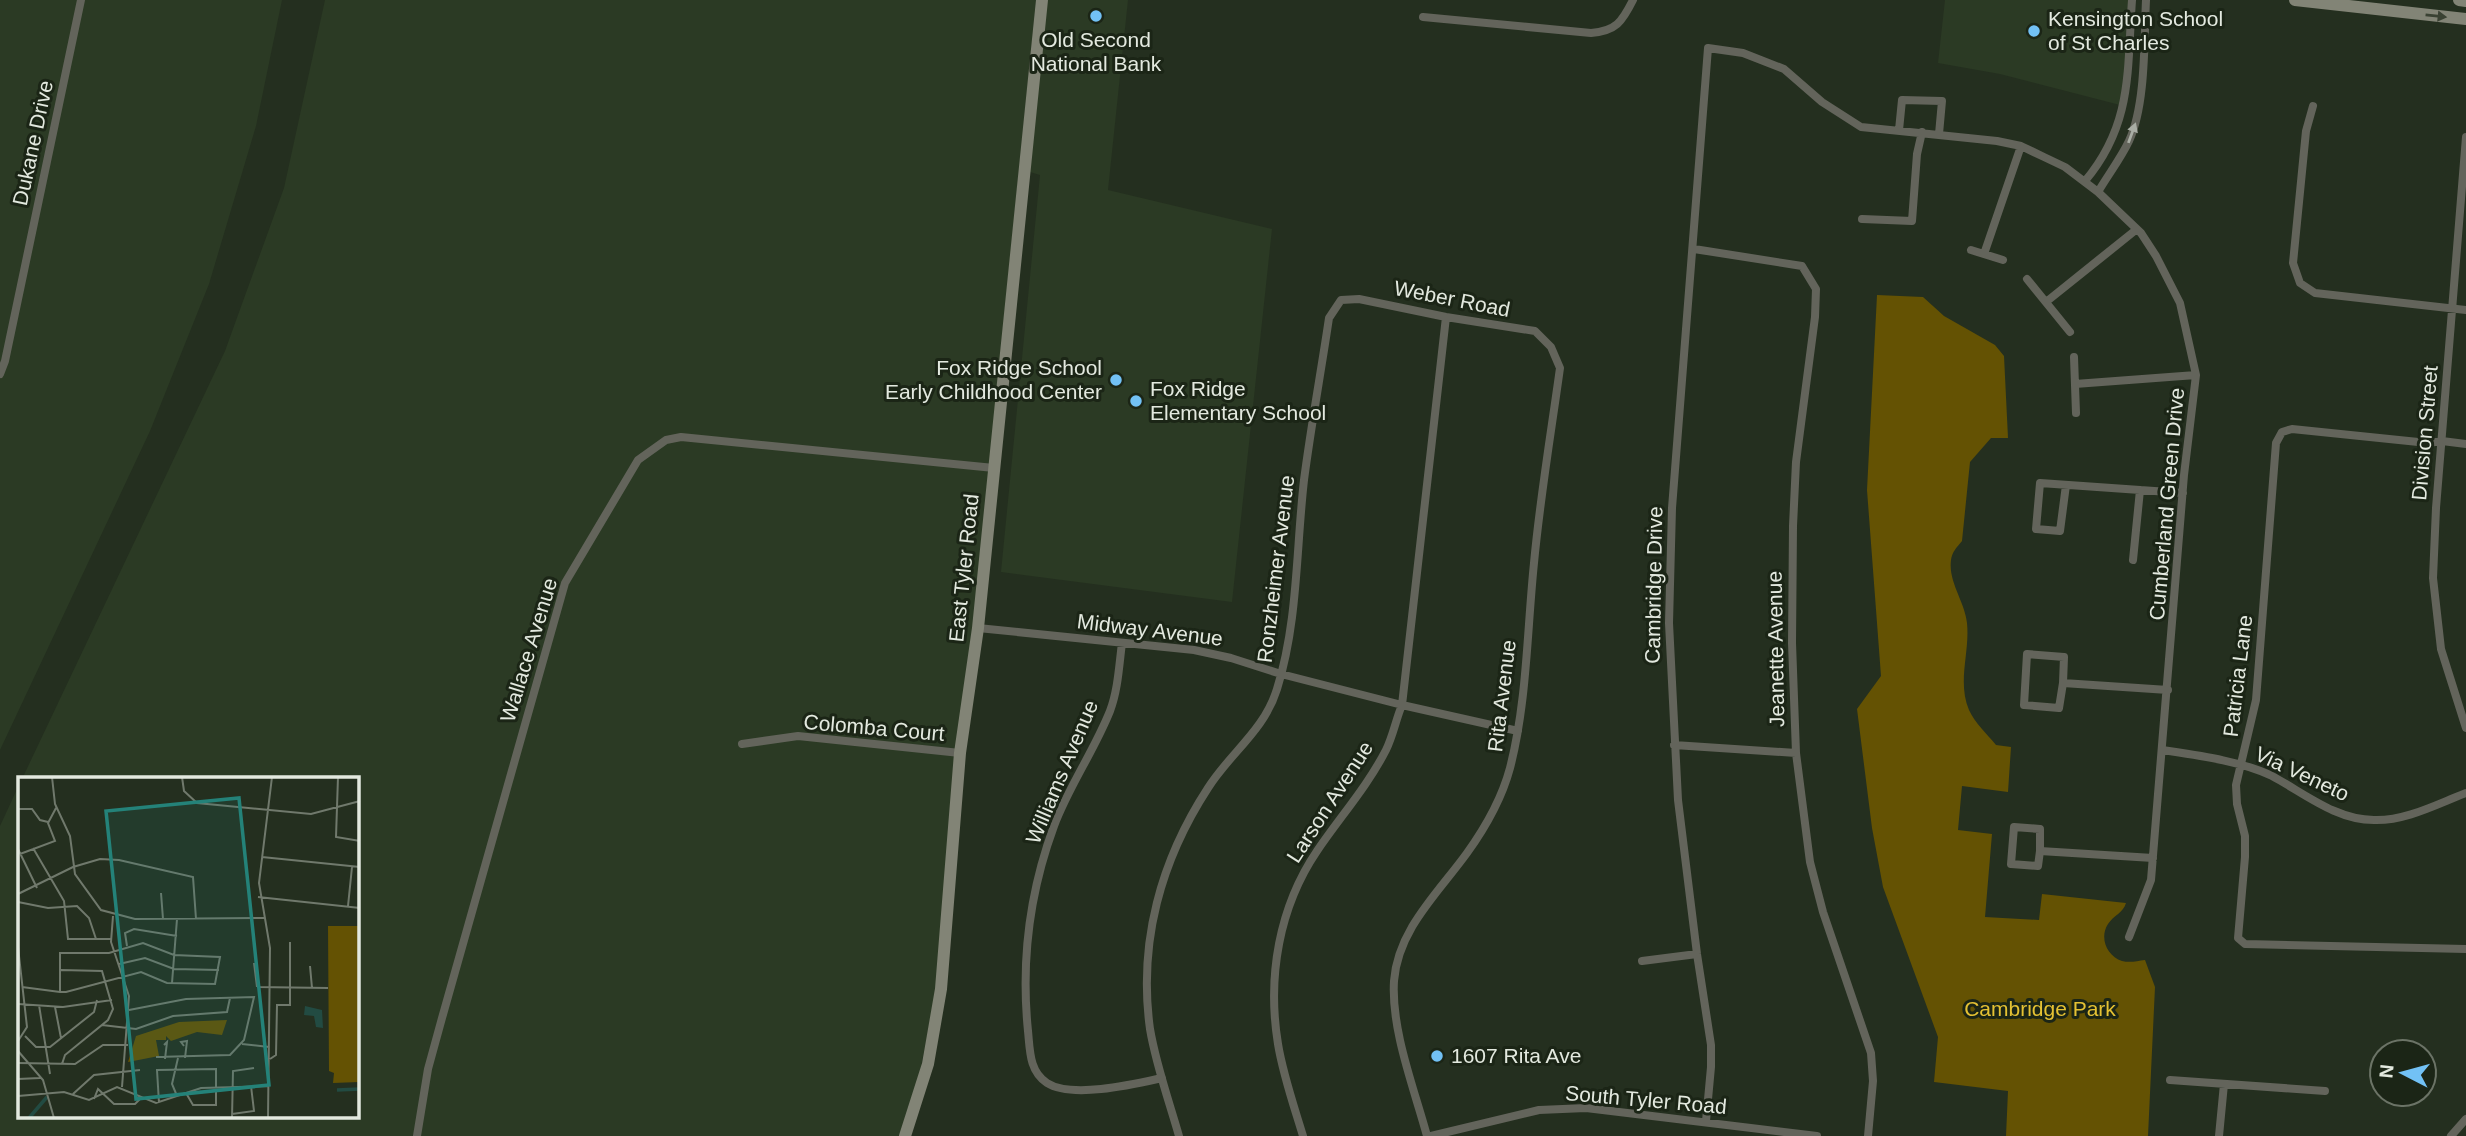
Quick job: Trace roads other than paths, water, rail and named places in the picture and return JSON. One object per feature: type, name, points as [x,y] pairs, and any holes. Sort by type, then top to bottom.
[{"type":"street","name":"Dukane Drive","points":[[0,374],[5,361],[81,0]]},
{"type":"street","name":"East Tyler Road","points":[[905,1136],[928,1064],[941,989],[960,754],[978,628],[1042,0]]},
{"type":"street","points":[[1625,0],[1625,16]]},
{"type":"street","points":[[1423,17],[1591,33],[1606,32],[1620,23],[1633,0]]},
{"type":"street","points":[[2085,181],[2108,149],[2124,106],[2132,0]]},
{"type":"street","points":[[2098,192],[2129,142],[2135,124],[2146,0]]},
{"type":"street","points":[[2295,0],[2466,19]]},
{"type":"street","points":[[2459,0],[2466,1]]},
{"type":"street","name":"Cumberland Green Drive","points":[[1708,48],[1743,53],[1784,69],[1822,102],[1861,127],[1997,141],[2021,146],[2065,167],[2098,192],[2137,229],[2156,256],[2179,303],[2196,375],[2183,493],[2151,880],[2129,937]]},
{"type":"street","name":"Cambridge Drive","points":[[1706,1121],[1711,1045],[1681,832],[1669,623],[1672,508],[1708,48]]},
{"type":"street","points":[[1899,130],[1902,100],[1942,101],[1939,134]]},
{"type":"street","points":[[2313,107],[2306,131],[2293,263],[2300,283],[2315,293],[2466,310]]},
{"type":"street","points":[[1862,219],[1912,221],[1917,154],[1922,132]]},
{"type":"street","name":"Division Street","points":[[2466,137],[2433,553],[2434,601],[2441,649],[2466,727]]},
{"type":"street","points":[[1984,254],[2021,146]]},
{"type":"street","points":[[2046,302],[2137,229]]},
{"type":"street","name":"Jeanette Avenue","points":[[1694,249],[1802,266],[1816,289],[1815,317],[1796,462],[1793,513],[1792,643],[1796,753],[1810,862],[1822,912],[1871,1053],[1873,1081],[1868,1136]]},
{"type":"street","points":[[1971,250],[2003,260]]},
{"type":"street","points":[[2027,279],[2070,332]]},
{"type":"street","name":"Weber Road","points":[[1337,306],[1341,300],[1359,299],[1446,317],[1535,331],[1554,353]]},
{"type":"street","name":"Ronzheimer Avenue","points":[[1179,1136],[1151,1030],[1147,983],[1149,943],[1156,902],[1168,862],[1188,819],[1211,783],[1268,714],[1282,674],[1289,643],[1304,480],[1318,386],[1329,318],[1337,306]]},
{"type":"street","name":"Larson Avenue","points":[[1303,1136],[1278,1046],[1273,1007],[1280,935],[1299,882],[1370,778],[1387,748],[1402,705],[1446,317]]},
{"type":"street","name":"Rita Avenue","points":[[1429,1136],[1398,1029],[1394,980],[1406,939],[1418,917],[1468,852],[1497,804],[1509,772],[1518,731],[1534,559],[1560,368],[1554,353]]},
{"type":"street","points":[[2074,357],[2077,413]]},
{"type":"street","points":[[2075,384],[2196,375]]},
{"type":"street","name":"Patricia Lane","points":[[2442,441],[2428,443],[2292,429],[2282,432],[2276,443],[2256,700],[2243,765],[2236,785],[2237,804],[2245,836],[2238,938],[2245,944],[2466,949]]},
{"type":"street","name":"Wallace Avenue","points":[[417,1136],[435,1043],[565,583],[638,460],[666,440],[681,438],[994,468]]},
{"type":"street","points":[[2442,441],[2466,444]]},
{"type":"street","points":[[2066,485],[2060,531],[2036,529],[2040,483],[2183,493]]},
{"type":"street","points":[[2133,560],[2140,490]]},
{"type":"street","name":"Midway Avenue","points":[[978,628],[1194,650],[1402,705],[1518,731]]},
{"type":"street","name":"Williams Avenue","points":[[1122,643],[1118,682],[1111,709],[1054,826],[1041,868],[1031,911],[1026,1009],[1032,1064],[1038,1075],[1048,1084],[1062,1090],[1117,1088],[1162,1079]]},
{"type":"street","points":[[2027,654],[2064,657],[2063,684],[2059,708],[2024,705],[2027,654]]},
{"type":"street","points":[[2063,684],[2168,690]]},
{"type":"street","name":"Colomba Court","points":[[742,744],[798,736],[960,754]]},
{"type":"street","points":[[1674,745],[1796,753]]},
{"type":"street","name":"Via Veneto","points":[[2162,750],[2243,765],[2272,776],[2316,803],[2356,818],[2374,821],[2402,817],[2466,793]]},
{"type":"street","points":[[2014,827],[2040,829],[2039,851],[2038,866],[2011,864],[2014,827]]},
{"type":"street","points":[[2039,851],[2152,858]]},
{"type":"street","points":[[1642,961],[1697,954]]},
{"type":"street","points":[[2170,1080],[2325,1091]]},
{"type":"street","points":[[2219,1136],[2224,1084]]},
{"type":"street","name":"South Tyler Road","points":[[1429,1136],[1539,1110],[1586,1108],[1817,1136]]},
{"type":"street","points":[[2451,1136],[2466,1119]]},
{"type":"place","name":"Old Second National Bank","points":[[1096,16]]},
{"type":"place","name":"Kensington School of St Charles","points":[[2034,31]]},
{"type":"place","name":"Fox Ridge School Early Childhood Center","points":[[1116,380]]},
{"type":"place","name":"Fox Ridge Elementary School","points":[[1136,401]]},
{"type":"place","name":"1607 Rita Ave","points":[[1437,1056]]},
{"type":"park label","name":"Cambridge Park","points":[[2040,1009]]}]
